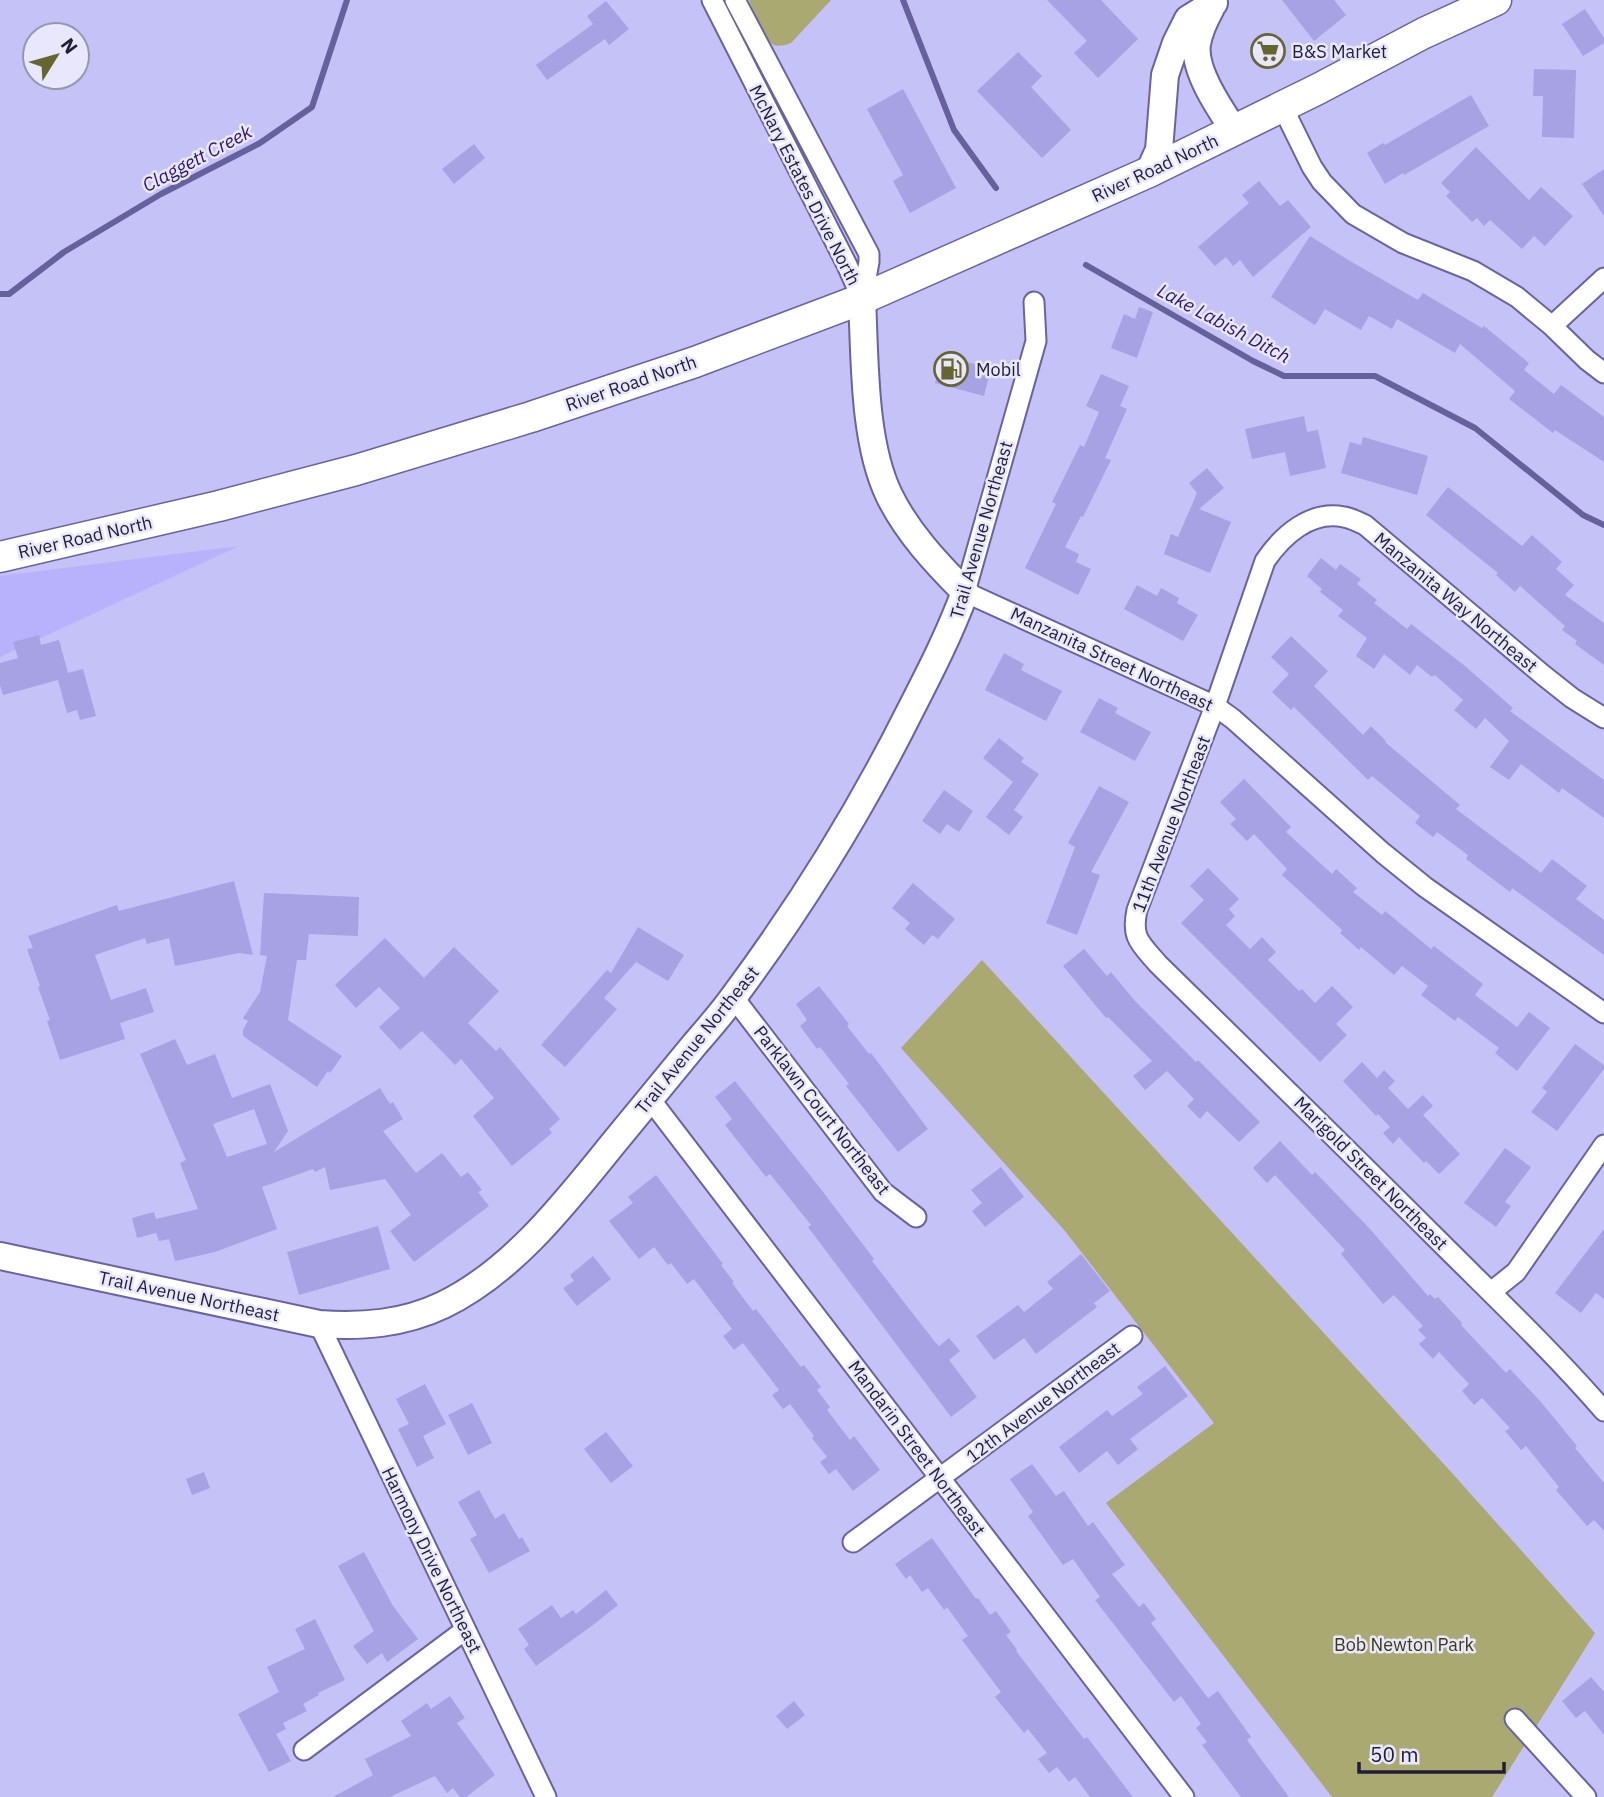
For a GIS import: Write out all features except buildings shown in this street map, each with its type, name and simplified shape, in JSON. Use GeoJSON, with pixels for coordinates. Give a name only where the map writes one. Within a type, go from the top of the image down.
{"type":"FeatureCollection","features":[{"type":"Feature","properties":{"kind":"main road","name":"River Road North"},"geometry":{"type":"LineString","coordinates":[[0,557],[219,506],[368,466],[531,417],[695,362],[862,299],[1149,172],[1424,33],[1496,0]]}},
{"type":"Feature","properties":{"kind":"street","name":"McNary Estates Drive North"},"geometry":{"type":"LineString","coordinates":[[712,0],[862,299]]}},
{"type":"Feature","properties":{"kind":"street","name":"McNary Estates Drive North"},"geometry":{"type":"LineString","coordinates":[[735,0],[869,254],[862,299]]}},
{"type":"Feature","properties":{"kind":"street"},"geometry":{"type":"LineString","coordinates":[[1215,2],[1202,26],[1196,46],[1198,61],[1216,101],[1234,130]]}},
{"type":"Feature","properties":{"kind":"street"},"geometry":{"type":"LineString","coordinates":[[1149,172],[1158,150],[1166,75],[1176,43],[1188,19],[1215,2]]}},
{"type":"Feature","properties":{"kind":"street"},"geometry":{"type":"LineString","coordinates":[[1282,106],[1312,167],[1322,182],[1353,214],[1403,243],[1483,277],[1517,297],[1604,373]]}},
{"type":"Feature","properties":{"kind":"street"},"geometry":{"type":"LineString","coordinates":[[1552,326],[1604,278]]}},
{"type":"Feature","properties":{"kind":"street","name":"Manzanita Street Northeast"},"geometry":{"type":"LineString","coordinates":[[862,299],[869,417],[876,457],[888,494],[907,525],[965,592],[1215,706],[1425,887],[1604,1013]]}},
{"type":"Feature","properties":{"kind":"street","name":"Trail Avenue Northeast"},"geometry":{"type":"LineString","coordinates":[[0,1256],[319,1324],[351,1326],[398,1320],[443,1305],[480,1282],[515,1254],[572,1194],[734,998],[820,873],[885,761],[954,624],[965,592],[1036,341],[1034,302]]}},
{"type":"Feature","properties":{"kind":"street","name":"Manzanita Way Northeast"},"geometry":{"type":"LineString","coordinates":[[1299,525],[1321,517],[1343,516],[1365,525],[1543,675],[1604,718]]}},
{"type":"Feature","properties":{"kind":"street","name":"11th Avenue Northeast"},"geometry":{"type":"LineString","coordinates":[[1136,937],[1134,922],[1137,909],[1215,706],[1265,561],[1277,544],[1299,525]]}},
{"type":"Feature","properties":{"kind":"street","name":"Marigold Street Northeast"},"geometry":{"type":"LineString","coordinates":[[1136,937],[1157,964],[1491,1292],[1575,1377],[1604,1411]]}},
{"type":"Feature","properties":{"kind":"street","name":"Parklawn Court Northeast"},"geometry":{"type":"LineString","coordinates":[[734,998],[883,1192],[916,1217]]}},
{"type":"Feature","properties":{"kind":"street","name":"Mandarin Street Northeast"},"geometry":{"type":"LineString","coordinates":[[650,1099],[1184,1797]]}},
{"type":"Feature","properties":{"kind":"street"},"geometry":{"type":"LineString","coordinates":[[1491,1292],[1516,1272],[1604,1145]]}},
{"type":"Feature","properties":{"kind":"street","name":"Harmony Drive Northeast"},"geometry":{"type":"LineString","coordinates":[[319,1324],[546,1797]]}},
{"type":"Feature","properties":{"kind":"street","name":"12th Avenue Northeast"},"geometry":{"type":"LineString","coordinates":[[853,1542],[1132,1336]]}},
{"type":"Feature","properties":{"kind":"street"},"geometry":{"type":"LineString","coordinates":[[304,1750],[465,1630]]}},
{"type":"Feature","properties":{"kind":"street"},"geometry":{"type":"LineString","coordinates":[[1515,1719],[1587,1797]]}},
{"type":"Feature","properties":{"kind":"shaded area"},"geometry":{"type":"Polygon","coordinates":[[[239,546],[0,657],[0,576],[239,546]]]}},
{"type":"Feature","properties":{"kind":"green space"},"geometry":{"type":"Polygon","coordinates":[[[749,0],[831,0],[791,43],[778,46],[767,38],[749,0]]]}},
{"type":"Feature","properties":{"kind":"green space","name":"Bob Newton Park"},"geometry":{"type":"Polygon","coordinates":[[[982,960],[1595,1633],[1492,1797],[1332,1797],[1106,1503],[1214,1423],[1065,1231],[901,1048],[982,960]]]}},
{"type":"Feature","properties":{"kind":"waterway","name":"Claggett Creek"},"geometry":{"type":"LineString","coordinates":[[0,294],[9,294],[64,252],[161,194],[260,143],[312,107],[347,0]]}},
{"type":"Feature","properties":{"kind":"waterway","name":"Lake Labish Ditch"},"geometry":{"type":"LineString","coordinates":[[903,0],[954,130],[996,188]]}},
{"type":"Feature","properties":{"kind":"waterway","name":"Lake Labish Ditch"},"geometry":{"type":"LineString","coordinates":[[1086,265],[1284,376],[1375,376],[1475,428],[1583,515],[1604,525]]}},
{"type":"Feature","properties":{"kind":"place","name":"B&S Market"},"geometry":{"type":"Point","coordinates":[1268,51]}},
{"type":"Feature","properties":{"kind":"place","name":"Mobil"},"geometry":{"type":"Point","coordinates":[951,369]}}]}
